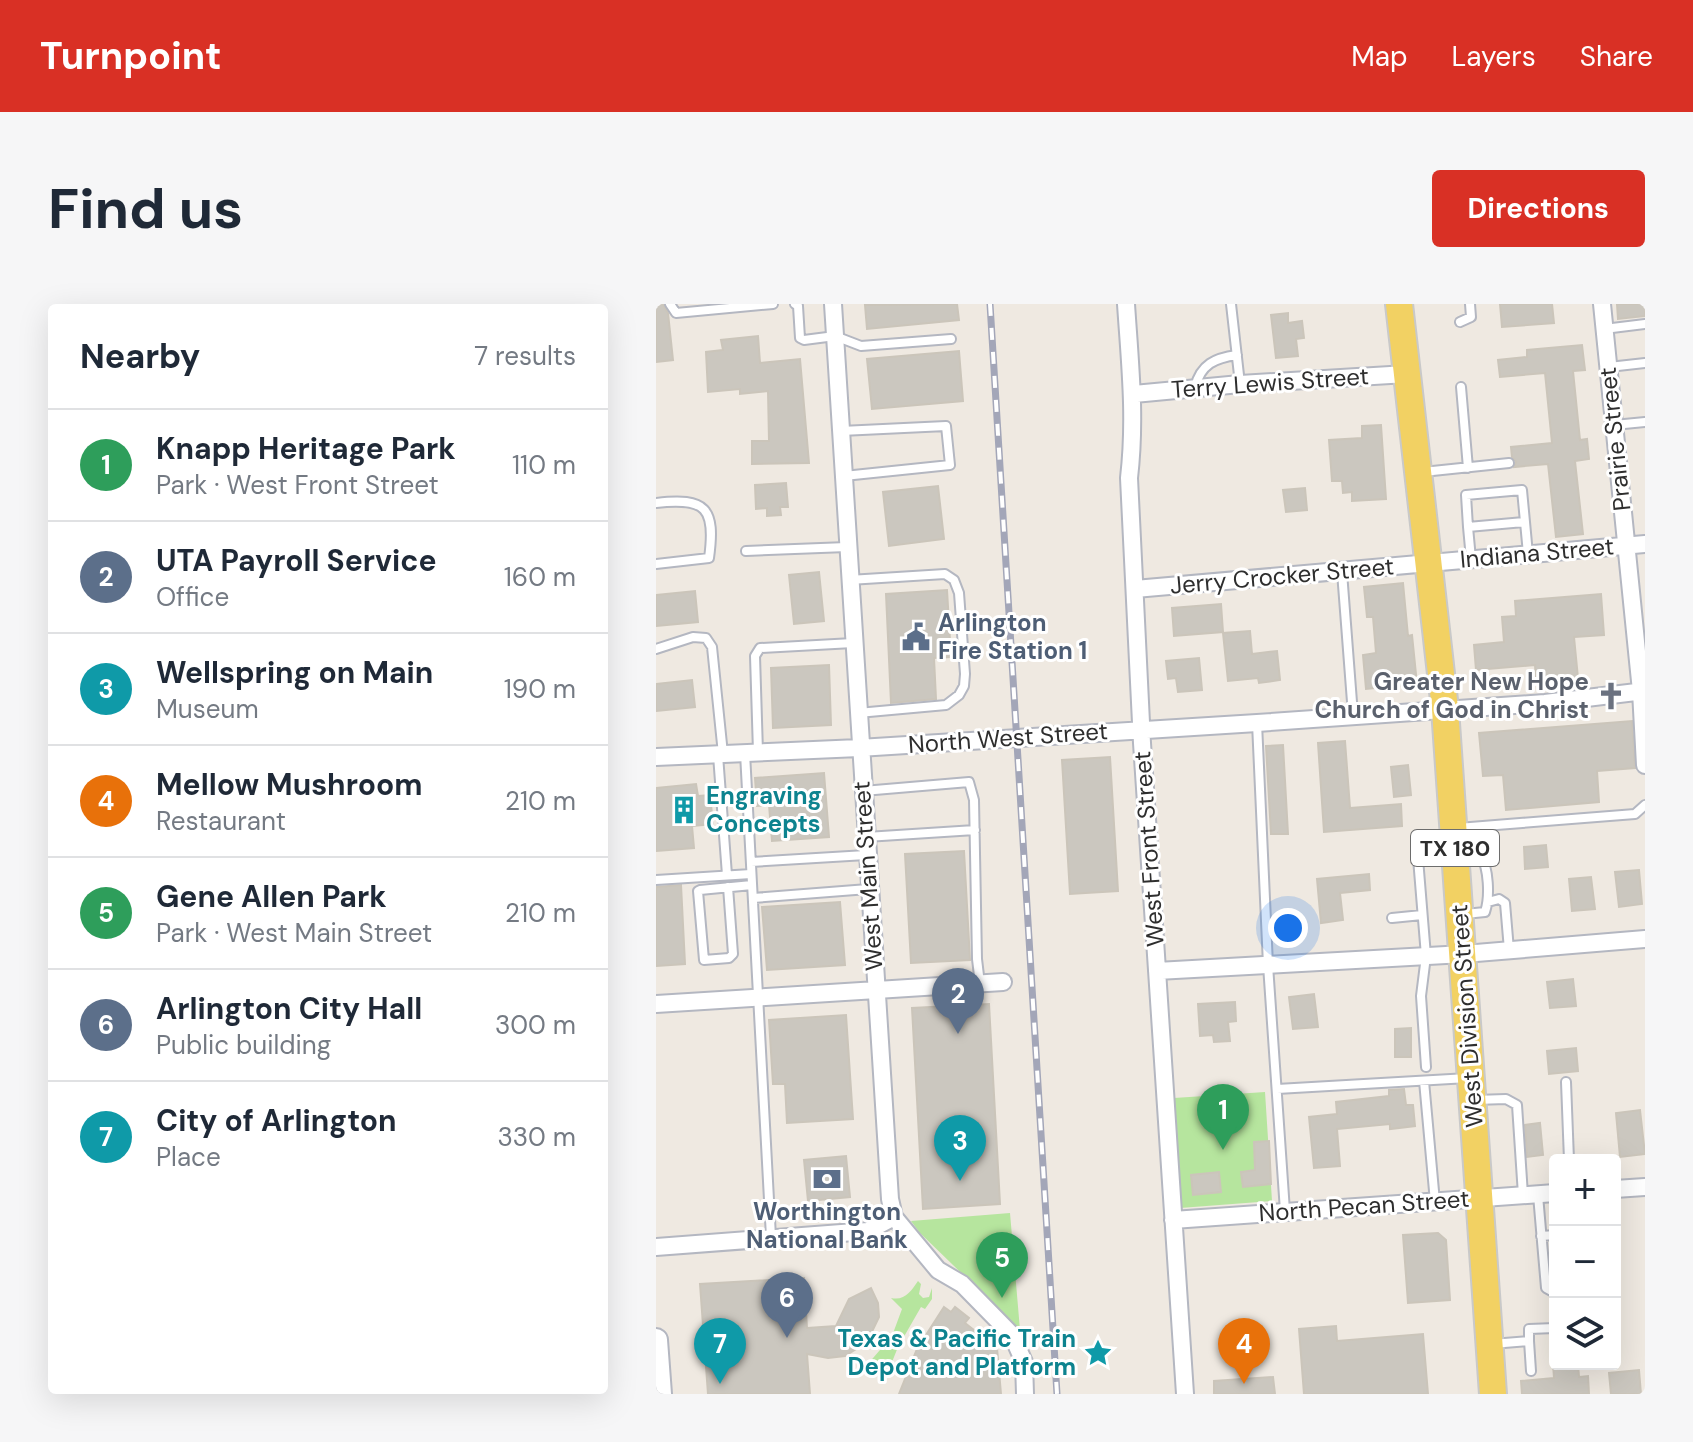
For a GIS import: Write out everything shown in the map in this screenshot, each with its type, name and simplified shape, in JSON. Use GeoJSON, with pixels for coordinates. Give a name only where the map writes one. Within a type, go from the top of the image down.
{"type":"FeatureCollection","features":[{"type":"Feature","properties":{"kind":"main road","name":"West Division Street"},"geometry":{"type":"LineString","coordinates":[[1399,304],[1445,709],[1493,1394]]}},
{"type":"Feature","properties":{"kind":"main road"},"geometry":{"type":"LineString","coordinates":[[656,1340],[660,1394]]}},
{"type":"Feature","properties":{"kind":"street","name":"West Main Street"},"geometry":{"type":"LineString","coordinates":[[833,304],[887,1180],[894,1217],[938,1270],[962,1284],[1012,1335],[1024,1362],[1025,1394]]}},
{"type":"Feature","properties":{"kind":"street","name":"West Front Street"},"geometry":{"type":"LineString","coordinates":[[1126,304],[1134,394],[1134,439],[1129,478],[1141,729],[1185,1394]]}},
{"type":"Feature","properties":{"kind":"street","name":"Prairie Street"},"geometry":{"type":"LineString","coordinates":[[1602,304],[1625,545],[1643,691],[1645,765]]}},
{"type":"Feature","properties":{"kind":"street","name":"Terry Lewis Street"},"geometry":{"type":"LineString","coordinates":[[1134,394],[1195,387],[1407,374]]}},
{"type":"Feature","properties":{"kind":"street","name":"Indiana Street"},"geometry":{"type":"LineString","coordinates":[[1428,563],[1645,544]]}},
{"type":"Feature","properties":{"kind":"street","name":"Jerry Crocker Street"},"geometry":{"type":"LineString","coordinates":[[1135,589],[1428,563]]}},
{"type":"Feature","properties":{"kind":"street","name":"North West Street"},"geometry":{"type":"LineString","coordinates":[[656,757],[859,748],[1257,723],[1545,703],[1643,691]]}},
{"type":"Feature","properties":{"kind":"street"},"geometry":{"type":"LineString","coordinates":[[1157,971],[1464,954],[1645,939]]}},
{"type":"Feature","properties":{"kind":"street"},"geometry":{"type":"LineString","coordinates":[[656,1004],[1003,982]]}},
{"type":"Feature","properties":{"kind":"street"},"geometry":{"type":"LineString","coordinates":[[1621,1189],[1645,1187]]}},
{"type":"Feature","properties":{"kind":"street","name":"North Pecan Street"},"geometry":{"type":"LineString","coordinates":[[1173,1220],[1539,1195]]}},
{"type":"Feature","properties":{"kind":"street"},"geometry":{"type":"LineString","coordinates":[[656,1247],[868,1231],[894,1217]]}},
{"type":"Feature","properties":{"kind":"lane"},"geometry":{"type":"LineString","coordinates":[[670,304],[676,313],[773,304]]}},
{"type":"Feature","properties":{"kind":"lane"},"geometry":{"type":"LineString","coordinates":[[795,304],[798,306],[800,338],[804,340],[835,336],[861,346],[951,339]]}},
{"type":"Feature","properties":{"kind":"lane"},"geometry":{"type":"LineString","coordinates":[[1231,304],[1240,384]]}},
{"type":"Feature","properties":{"kind":"lane"},"geometry":{"type":"LineString","coordinates":[[1460,322],[1471,317],[1470,304]]}},
{"type":"Feature","properties":{"kind":"lane"},"geometry":{"type":"LineString","coordinates":[[1604,329],[1645,324]]}},
{"type":"Feature","properties":{"kind":"lane"},"geometry":{"type":"LineString","coordinates":[[1195,387],[1200,372],[1213,360],[1237,355]]}},
{"type":"Feature","properties":{"kind":"lane"},"geometry":{"type":"LineString","coordinates":[[1608,367],[1645,363]]}},
{"type":"Feature","properties":{"kind":"lane"},"geometry":{"type":"LineString","coordinates":[[1461,387],[1468,468]]}},
{"type":"Feature","properties":{"kind":"lane"},"geometry":{"type":"LineString","coordinates":[[1613,425],[1645,422]]}},
{"type":"Feature","properties":{"kind":"lane"},"geometry":{"type":"LineString","coordinates":[[841,431],[946,426],[950,465],[843,476]]}},
{"type":"Feature","properties":{"kind":"lane"},"geometry":{"type":"LineString","coordinates":[[1418,473],[1509,463]]}},
{"type":"Feature","properties":{"kind":"lane"},"geometry":{"type":"LineString","coordinates":[[1471,559],[1466,495],[1480,493],[1522,490],[1528,554]]}},
{"type":"Feature","properties":{"kind":"lane"},"geometry":{"type":"LineString","coordinates":[[656,503],[691,501],[702,506],[709,518],[712,536],[709,558],[656,564]]}},
{"type":"Feature","properties":{"kind":"lane"},"geometry":{"type":"LineString","coordinates":[[1468,527],[1524,522]]}},
{"type":"Feature","properties":{"kind":"lane"},"geometry":{"type":"LineString","coordinates":[[746,551],[847,547]]}},
{"type":"Feature","properties":{"kind":"lane"},"geometry":{"type":"LineString","coordinates":[[1342,572],[1353,715]]}},
{"type":"Feature","properties":{"kind":"lane"},"geometry":{"type":"LineString","coordinates":[[849,580],[945,574],[954,580],[959,593],[964,661],[964,686],[959,695],[946,705],[857,713]]}},
{"type":"Feature","properties":{"kind":"lane"},"geometry":{"type":"LineString","coordinates":[[656,649],[693,637],[706,638],[712,647],[727,875]]}},
{"type":"Feature","properties":{"kind":"lane"},"geometry":{"type":"LineString","coordinates":[[771,1237],[751,874],[755,656],[760,648],[853,643]]}},
{"type":"Feature","properties":{"kind":"lane"},"geometry":{"type":"LineString","coordinates":[[1257,723],[1268,965],[1285,1211]]}},
{"type":"Feature","properties":{"kind":"lane"},"geometry":{"type":"LineString","coordinates":[[862,791],[969,782],[974,800],[980,984]]}},
{"type":"Feature","properties":{"kind":"lane"},"geometry":{"type":"LineString","coordinates":[[1454,828],[1624,816],[1635,814],[1645,805]]}},
{"type":"Feature","properties":{"kind":"lane"},"geometry":{"type":"LineString","coordinates":[[751,862],[975,830]]}},
{"type":"Feature","properties":{"kind":"lane"},"geometry":{"type":"LineString","coordinates":[[1417,846],[1426,956],[1421,996],[1426,1067]]}},
{"type":"Feature","properties":{"kind":"lane"},"geometry":{"type":"LineString","coordinates":[[1456,856],[1480,854],[1484,861],[1488,902],[1485,912],[1461,915]]}},
{"type":"Feature","properties":{"kind":"lane"},"geometry":{"type":"LineString","coordinates":[[656,880],[751,874]]}},
{"type":"Feature","properties":{"kind":"lane"},"geometry":{"type":"LineString","coordinates":[[728,887],[733,954],[729,958],[704,960],[697,892],[728,887],[752,885]]}},
{"type":"Feature","properties":{"kind":"lane"},"geometry":{"type":"LineString","coordinates":[[753,898],[868,889]]}},
{"type":"Feature","properties":{"kind":"lane"},"geometry":{"type":"LineString","coordinates":[[1488,902],[1499,899],[1505,903],[1509,950]]}},
{"type":"Feature","properties":{"kind":"lane"},"geometry":{"type":"LineString","coordinates":[[1392,918],[1422,915]]}},
{"type":"Feature","properties":{"kind":"lane"},"geometry":{"type":"LineString","coordinates":[[1277,1089],[1424,1081],[1472,1089],[1517,1105],[1539,1195],[1546,1288],[1549,1290]]}},
{"type":"Feature","properties":{"kind":"lane"},"geometry":{"type":"LineString","coordinates":[[1424,1081],[1435,1202]]}},
{"type":"Feature","properties":{"kind":"lane"},"geometry":{"type":"LineString","coordinates":[[1566,1082],[1569,1154]]}},
{"type":"Feature","properties":{"kind":"lane"},"geometry":{"type":"LineString","coordinates":[[1541,1236],[1549,1235]]}},
{"type":"Feature","properties":{"kind":"lane"},"geometry":{"type":"LineString","coordinates":[[1531,1371],[1529,1329],[1549,1328]]}},
{"type":"Feature","properties":{"kind":"lane"},"geometry":{"type":"LineString","coordinates":[[1489,1344],[1529,1341]]}},
{"type":"Feature","properties":{"kind":"green space"},"geometry":{"type":"Polygon","coordinates":[[[1265,1092],[1272,1201],[1180,1208],[1174,1098],[1265,1092]]]}},
{"type":"Feature","properties":{"kind":"green space"},"geometry":{"type":"Polygon","coordinates":[[[1010,1213],[1020,1330],[911,1221],[1010,1213]]]}},
{"type":"Feature","properties":{"kind":"green space"},"geometry":{"type":"Polygon","coordinates":[[[918,1281],[921,1284],[919,1294],[923,1298],[929,1297],[932,1288],[932,1299],[925,1309],[921,1307],[898,1347],[888,1372],[867,1365],[892,1336],[902,1309],[891,1298],[904,1297],[918,1281]]]}},
{"type":"Feature","properties":{"kind":"building"},"geometry":{"type":"Polygon","coordinates":[[[656,304],[663,304],[668,313],[673,360],[656,362],[656,304]]]}},
{"type":"Feature","properties":{"kind":"building"},"geometry":{"type":"Polygon","coordinates":[[[957,304],[959,320],[867,329],[865,305],[957,304]]]}},
{"type":"Feature","properties":{"kind":"building"},"geometry":{"type":"Polygon","coordinates":[[[1500,304],[1552,304],[1554,323],[1502,327],[1500,304]]]}},
{"type":"Feature","properties":{"kind":"building"},"geometry":{"type":"Polygon","coordinates":[[[1617,304],[1645,304],[1645,316],[1618,319],[1617,304]]]}},
{"type":"Feature","properties":{"kind":"building"},"geometry":{"type":"Polygon","coordinates":[[[1288,313],[1288,323],[1302,321],[1304,338],[1296,339],[1298,356],[1276,358],[1271,315],[1288,313]]]}},
{"type":"Feature","properties":{"kind":"building"},"geometry":{"type":"Polygon","coordinates":[[[758,336],[760,363],[800,359],[809,463],[752,464],[752,441],[769,441],[768,391],[740,394],[740,389],[708,392],[706,352],[723,350],[721,340],[758,336]]]}},
{"type":"Feature","properties":{"kind":"building"},"geometry":{"type":"Polygon","coordinates":[[[1582,345],[1585,370],[1573,371],[1580,440],[1587,439],[1589,459],[1575,461],[1583,534],[1556,537],[1548,464],[1514,467],[1516,462],[1511,447],[1552,443],[1545,373],[1500,377],[1498,360],[1527,357],[1527,350],[1582,345]]]}},
{"type":"Feature","properties":{"kind":"building"},"geometry":{"type":"Polygon","coordinates":[[[959,351],[963,401],[872,409],[867,359],[959,351]]]}},
{"type":"Feature","properties":{"kind":"building"},"geometry":{"type":"Polygon","coordinates":[[[1381,425],[1386,499],[1352,501],[1352,492],[1343,493],[1342,481],[1332,481],[1329,440],[1362,438],[1362,426],[1381,425]]]}},
{"type":"Feature","properties":{"kind":"building"},"geometry":{"type":"Polygon","coordinates":[[[786,483],[788,507],[780,507],[781,515],[767,516],[767,508],[756,509],[755,485],[786,483]]]}},
{"type":"Feature","properties":{"kind":"building"},"geometry":{"type":"Polygon","coordinates":[[[938,486],[944,539],[889,546],[883,492],[938,486]]]}},
{"type":"Feature","properties":{"kind":"building"},"geometry":{"type":"Polygon","coordinates":[[[1305,488],[1307,510],[1286,512],[1283,490],[1305,488]]]}},
{"type":"Feature","properties":{"kind":"building"},"geometry":{"type":"Polygon","coordinates":[[[819,572],[824,621],[794,624],[789,575],[819,572]]]}},
{"type":"Feature","properties":{"kind":"building"},"geometry":{"type":"Polygon","coordinates":[[[1403,583],[1417,684],[1366,689],[1363,655],[1376,653],[1373,617],[1367,617],[1364,587],[1403,583]]]}},
{"type":"Feature","properties":{"kind":"building"},"geometry":{"type":"Polygon","coordinates":[[[947,590],[951,657],[934,658],[936,699],[891,703],[886,594],[947,590]]]}},
{"type":"Feature","properties":{"kind":"building"},"geometry":{"type":"Polygon","coordinates":[[[695,591],[698,622],[656,626],[656,595],[695,591]]]}},
{"type":"Feature","properties":{"kind":"building"},"geometry":{"type":"Polygon","coordinates":[[[1601,594],[1604,635],[1574,637],[1578,678],[1536,682],[1535,665],[1476,670],[1474,645],[1504,642],[1502,617],[1516,616],[1515,601],[1601,594]]]}},
{"type":"Feature","properties":{"kind":"building"},"geometry":{"type":"Polygon","coordinates":[[[1221,604],[1223,632],[1174,636],[1172,608],[1221,604]]]}},
{"type":"Feature","properties":{"kind":"building"},"geometry":{"type":"Polygon","coordinates":[[[1250,631],[1252,654],[1277,651],[1280,680],[1259,683],[1258,678],[1228,681],[1223,633],[1250,631]]]}},
{"type":"Feature","properties":{"kind":"building"},"geometry":{"type":"Polygon","coordinates":[[[1199,658],[1202,690],[1178,692],[1176,678],[1168,679],[1166,661],[1199,658]]]}},
{"type":"Feature","properties":{"kind":"building"},"geometry":{"type":"Polygon","coordinates":[[[829,665],[831,725],[773,728],[771,668],[829,665]]]}},
{"type":"Feature","properties":{"kind":"building"},"geometry":{"type":"Polygon","coordinates":[[[692,680],[695,707],[656,711],[656,684],[692,680]]]}},
{"type":"Feature","properties":{"kind":"building"},"geometry":{"type":"Polygon","coordinates":[[[1632,721],[1635,768],[1597,771],[1599,802],[1506,810],[1503,775],[1483,776],[1479,733],[1632,721]]]}},
{"type":"Feature","properties":{"kind":"building"},"geometry":{"type":"Polygon","coordinates":[[[1345,741],[1350,808],[1401,804],[1402,826],[1324,832],[1318,743],[1345,741]]]}},
{"type":"Feature","properties":{"kind":"building"},"geometry":{"type":"Polygon","coordinates":[[[1283,745],[1288,834],[1271,834],[1266,746],[1283,745]]]}},
{"type":"Feature","properties":{"kind":"building"},"geometry":{"type":"Polygon","coordinates":[[[1110,757],[1118,891],[1070,894],[1062,760],[1110,757]]]}},
{"type":"Feature","properties":{"kind":"building"},"geometry":{"type":"Polygon","coordinates":[[[1408,765],[1411,795],[1394,797],[1391,767],[1408,765]]]}},
{"type":"Feature","properties":{"kind":"building"},"geometry":{"type":"Polygon","coordinates":[[[824,773],[829,837],[772,841],[769,805],[757,806],[755,778],[824,773]]]}},
{"type":"Feature","properties":{"kind":"building","name":"Engraving Concepts"},"geometry":{"type":"Polygon","coordinates":[[[696,784],[698,796],[710,795],[713,824],[692,826],[694,848],[656,851],[656,788],[696,784]]]}},
{"type":"Feature","properties":{"kind":"building"},"geometry":{"type":"Polygon","coordinates":[[[1546,845],[1548,867],[1525,869],[1524,847],[1546,845]]]}},
{"type":"Feature","properties":{"kind":"building"},"geometry":{"type":"Polygon","coordinates":[[[964,851],[970,960],[911,963],[905,854],[964,851]]]}},
{"type":"Feature","properties":{"kind":"building"},"geometry":{"type":"Polygon","coordinates":[[[1639,870],[1642,904],[1619,907],[1615,872],[1639,870]]]}},
{"type":"Feature","properties":{"kind":"building"},"geometry":{"type":"Polygon","coordinates":[[[1369,874],[1370,890],[1340,893],[1343,920],[1321,923],[1317,879],[1369,874]]]}},
{"type":"Feature","properties":{"kind":"building"},"geometry":{"type":"Polygon","coordinates":[[[1591,877],[1595,909],[1572,911],[1569,879],[1591,877]]]}},
{"type":"Feature","properties":{"kind":"building"},"geometry":{"type":"Polygon","coordinates":[[[681,885],[685,964],[656,966],[656,887],[681,885]]]}},
{"type":"Feature","properties":{"kind":"building"},"geometry":{"type":"Polygon","coordinates":[[[840,902],[845,965],[767,970],[762,907],[840,902]]]}},
{"type":"Feature","properties":{"kind":"building"},"geometry":{"type":"Polygon","coordinates":[[[1573,979],[1576,1006],[1550,1008],[1547,982],[1573,979]]]}},
{"type":"Feature","properties":{"kind":"building"},"geometry":{"type":"Polygon","coordinates":[[[1314,994],[1318,1027],[1293,1029],[1289,997],[1314,994]]]}},
{"type":"Feature","properties":{"kind":"building"},"geometry":{"type":"Polygon","coordinates":[[[1235,1002],[1236,1021],[1228,1022],[1230,1041],[1214,1042],[1213,1035],[1200,1036],[1198,1004],[1235,1002]]]}},
{"type":"Feature","properties":{"kind":"building"},"geometry":{"type":"Polygon","coordinates":[[[989,1004],[1000,1204],[923,1209],[912,1008],[989,1004]]]}},
{"type":"Feature","properties":{"kind":"building"},"geometry":{"type":"Polygon","coordinates":[[[846,1015],[853,1119],[787,1123],[785,1084],[773,1084],[769,1020],[846,1015]]]}},
{"type":"Feature","properties":{"kind":"building"},"geometry":{"type":"Polygon","coordinates":[[[1411,1028],[1411,1057],[1395,1057],[1395,1029],[1411,1028]]]}},
{"type":"Feature","properties":{"kind":"building"},"geometry":{"type":"Polygon","coordinates":[[[1576,1048],[1578,1071],[1549,1074],[1547,1051],[1576,1048]]]}},
{"type":"Feature","properties":{"kind":"building"},"geometry":{"type":"Polygon","coordinates":[[[1404,1089],[1406,1105],[1413,1105],[1415,1126],[1390,1129],[1390,1124],[1337,1129],[1340,1166],[1314,1168],[1309,1117],[1337,1114],[1336,1102],[1389,1096],[1389,1090],[1404,1089]]]}},
{"type":"Feature","properties":{"kind":"building"},"geometry":{"type":"Polygon","coordinates":[[[1640,1110],[1645,1154],[1621,1157],[1616,1113],[1640,1110]]]}},
{"type":"Feature","properties":{"kind":"building"},"geometry":{"type":"Polygon","coordinates":[[[1540,1123],[1543,1155],[1527,1157],[1525,1125],[1540,1123]]]}},
{"type":"Feature","properties":{"kind":"building"},"geometry":{"type":"Polygon","coordinates":[[[1269,1141],[1271,1184],[1243,1187],[1241,1172],[1255,1170],[1254,1142],[1269,1141]]]}},
{"type":"Feature","properties":{"kind":"building","name":"Worthington National Bank"},"geometry":{"type":"Polygon","coordinates":[[[846,1156],[850,1197],[808,1201],[804,1160],[846,1156]]]}},
{"type":"Feature","properties":{"kind":"building"},"geometry":{"type":"Polygon","coordinates":[[[1219,1172],[1221,1192],[1193,1195],[1191,1175],[1219,1172]]]}},
{"type":"Feature","properties":{"kind":"building"},"geometry":{"type":"Polygon","coordinates":[[[1438,1233],[1446,1240],[1450,1300],[1408,1303],[1403,1235],[1438,1233]]]}},
{"type":"Feature","properties":{"kind":"building"},"geometry":{"type":"Polygon","coordinates":[[[804,1278],[807,1328],[836,1326],[849,1299],[871,1288],[878,1303],[879,1317],[867,1342],[845,1356],[828,1358],[807,1354],[810,1394],[708,1394],[700,1284],[804,1278]]]}},
{"type":"Feature","properties":{"kind":"building"},"geometry":{"type":"Polygon","coordinates":[[[944,1307],[951,1312],[955,1307],[969,1318],[965,1323],[997,1348],[1001,1394],[899,1394],[917,1349],[944,1307]]]}},
{"type":"Feature","properties":{"kind":"building"},"geometry":{"type":"Polygon","coordinates":[[[1336,1326],[1337,1341],[1423,1334],[1428,1394],[1304,1394],[1299,1329],[1336,1326]]]}},
{"type":"Feature","properties":{"kind":"building"},"geometry":{"type":"Polygon","coordinates":[[[1553,1370],[1578,1370],[1579,1377],[1588,1376],[1589,1394],[1522,1394],[1521,1381],[1554,1378],[1553,1370]]]}},
{"type":"Feature","properties":{"kind":"building"},"geometry":{"type":"Polygon","coordinates":[[[1639,1370],[1641,1394],[1611,1394],[1609,1373],[1639,1370]]]}},
{"type":"Feature","properties":{"kind":"building"},"geometry":{"type":"Polygon","coordinates":[[[1273,1377],[1275,1394],[1214,1394],[1214,1381],[1273,1377]]]}},
{"type":"Feature","properties":{"kind":"railway"},"geometry":{"type":"LineString","coordinates":[[990,304],[1057,1394]]}},
{"type":"Feature","properties":{"kind":"place","name":"Arlington Fire Station 1"},"geometry":{"type":"Point","coordinates":[916,637]}},
{"type":"Feature","properties":{"kind":"place","name":"Greater New Hope Church of God in Christ"},"geometry":{"type":"Point","coordinates":[1611,696]}},
{"type":"Feature","properties":{"kind":"place","name":"Engraving Concepts"},"geometry":{"type":"Point","coordinates":[684,810]}},
{"type":"Feature","properties":{"kind":"place","name":"UTA Payroll Service"},"geometry":{"type":"Point","coordinates":[958,1034]}},
{"type":"Feature","properties":{"kind":"place","name":"Knapp Heritage Park"},"geometry":{"type":"Point","coordinates":[1223,1150]}},
{"type":"Feature","properties":{"kind":"place","name":"Worthington National Bank"},"geometry":{"type":"Point","coordinates":[827,1179]}},
{"type":"Feature","properties":{"kind":"place","name":"Wellspring on Main"},"geometry":{"type":"Point","coordinates":[960,1181]}},
{"type":"Feature","properties":{"kind":"place","name":"Gene Allen Park"},"geometry":{"type":"Point","coordinates":[1002,1298]}},
{"type":"Feature","properties":{"kind":"place","name":"Arlington City Hall"},"geometry":{"type":"Point","coordinates":[787,1338]}},
{"type":"Feature","properties":{"kind":"place","name":"Texas & Pacific Train Depot and Platform"},"geometry":{"type":"Point","coordinates":[1098,1353]}},
{"type":"Feature","properties":{"kind":"place","name":"City of Arlington"},"geometry":{"type":"Point","coordinates":[720,1384]}},
{"type":"Feature","properties":{"kind":"place","name":"Mellow Mushroom"},"geometry":{"type":"Point","coordinates":[1244,1384]}}]}
